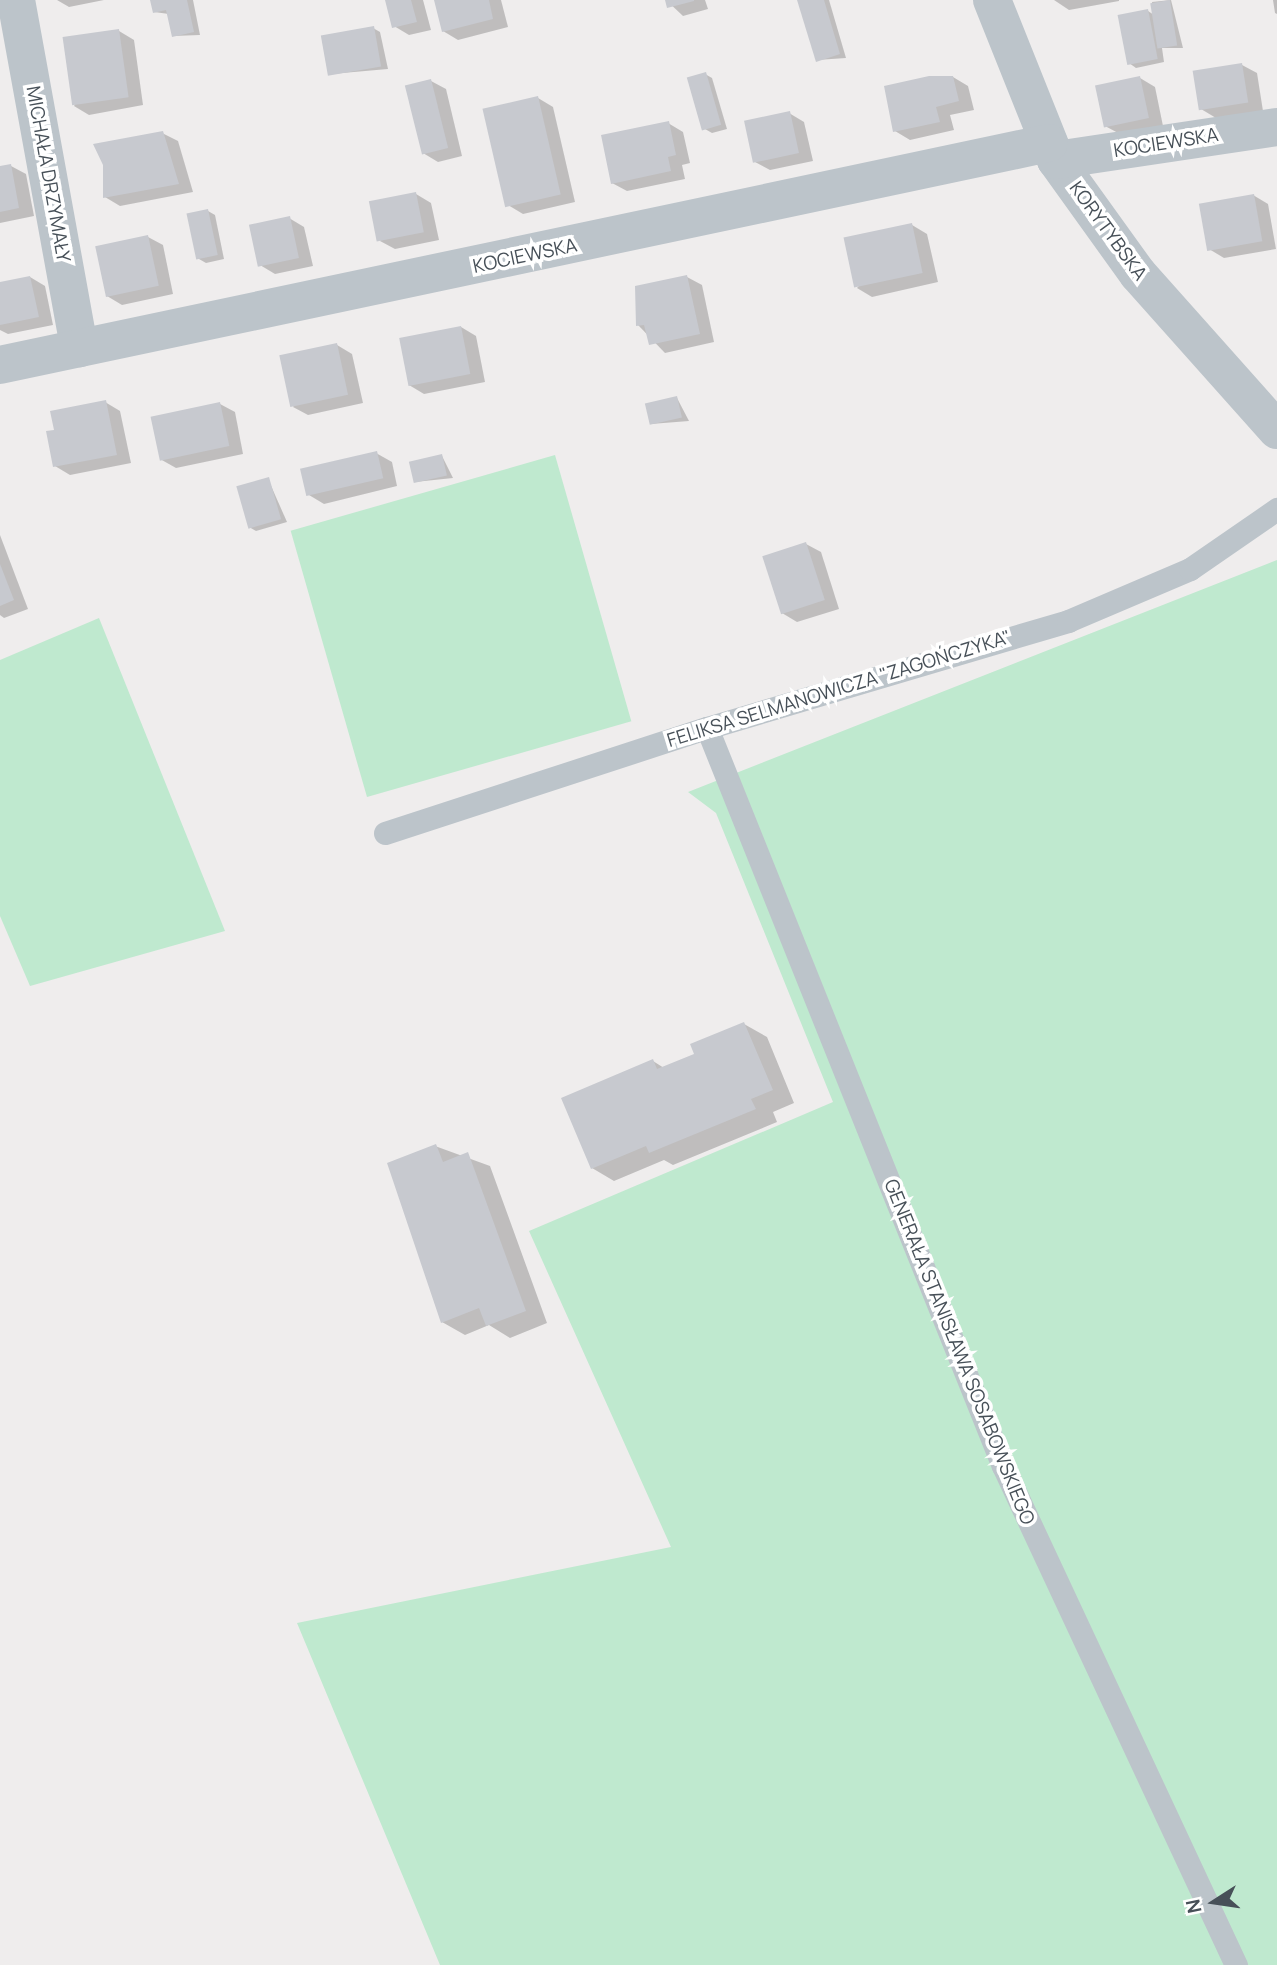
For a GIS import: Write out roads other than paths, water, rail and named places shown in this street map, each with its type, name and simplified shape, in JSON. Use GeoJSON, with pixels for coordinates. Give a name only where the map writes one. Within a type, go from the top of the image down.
{"type":"FeatureCollection","features":[{"type":"Feature","properties":{"kind":"street","name":"MICHAŁA DRZYMAŁY"},"geometry":{"type":"LineString","coordinates":[[16,0],[79,348]]}},
{"type":"Feature","properties":{"kind":"street","name":"KORYTYBSKA"},"geometry":{"type":"LineString","coordinates":[[992,0],[1053,152],[1138,274],[1277,430]]}},
{"type":"Feature","properties":{"kind":"street","name":"KOCIEWSKA"},"geometry":{"type":"LineString","coordinates":[[0,365],[1053,152],[1277,127]]}},
{"type":"Feature","properties":{"kind":"lane","name":"FELIKSA SELMANOWICZA \"ZAGOŃCZYKA\""},"geometry":{"type":"LineString","coordinates":[[385,833],[706,727],[1068,621],[1190,569],[1277,509]]}},
{"type":"Feature","properties":{"kind":"lane","name":"GENERAŁA STANISŁAWA SOSABOWSKIEGO"},"geometry":{"type":"LineString","coordinates":[[706,727],[1003,1466],[1236,1965]]}}]}
